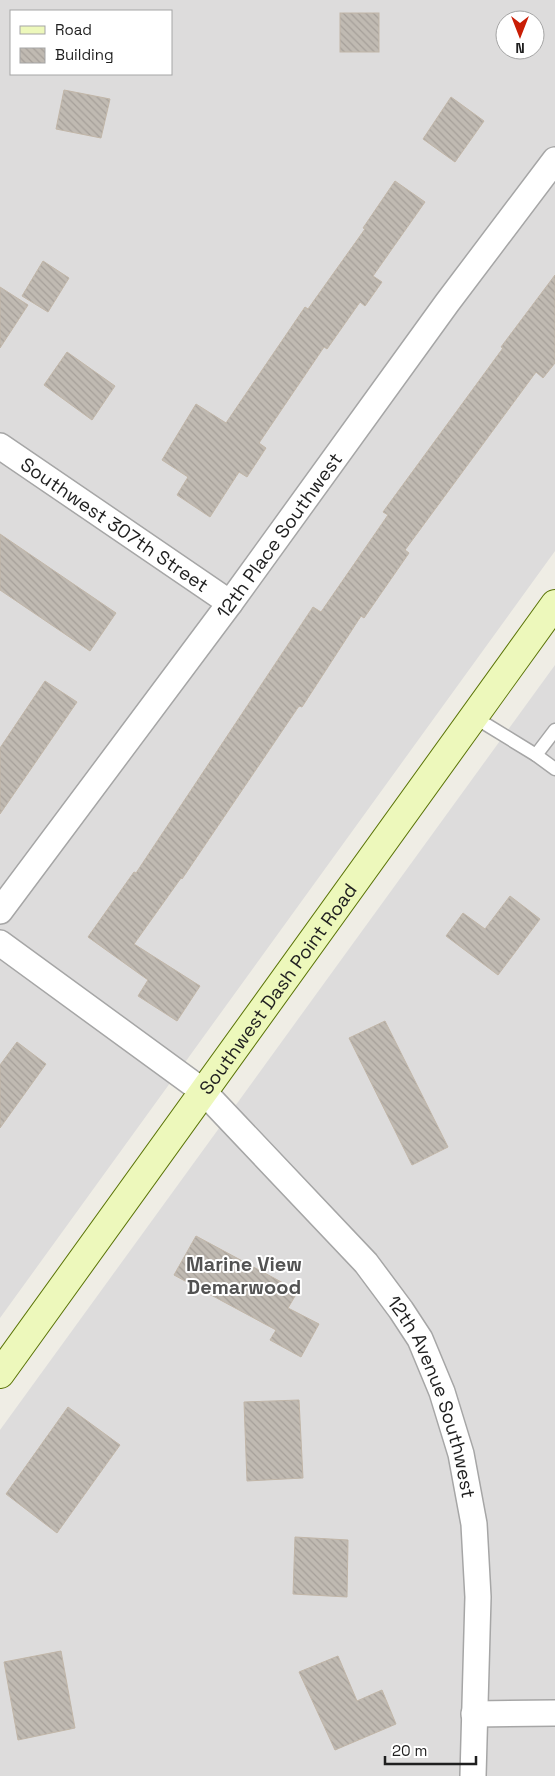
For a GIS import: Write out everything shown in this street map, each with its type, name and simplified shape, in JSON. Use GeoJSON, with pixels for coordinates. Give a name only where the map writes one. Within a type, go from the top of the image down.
{"type":"FeatureCollection","features":[{"type":"Feature","properties":{"kind":"main road","name":"Southwest Dash Point Road"},"geometry":{"type":"LineString","coordinates":[[0,1374],[555,604]]}},
{"type":"Feature","properties":{"kind":"street","name":"12th Place Southwest"},"geometry":{"type":"LineString","coordinates":[[0,911],[230,603],[447,303],[555,160]]}},
{"type":"Feature","properties":{"kind":"street","name":"Southwest 307th Street"},"geometry":{"type":"LineString","coordinates":[[0,446],[230,603]]}},
{"type":"Feature","properties":{"kind":"street","name":"12th Avenue Southwest"},"geometry":{"type":"LineString","coordinates":[[0,942],[204,1092],[366,1263],[420,1339],[442,1392],[461,1454],[474,1524],[478,1597],[473,1776]]}},
{"type":"Feature","properties":{"kind":"street"},"geometry":{"type":"LineString","coordinates":[[474,1714],[555,1714]]}},
{"type":"Feature","properties":{"kind":"lane"},"geometry":{"type":"LineString","coordinates":[[474,717],[555,770]]}},
{"type":"Feature","properties":{"kind":"lane"},"geometry":{"type":"LineString","coordinates":[[536,756],[555,730]]}},
{"type":"Feature","properties":{"kind":"shaded area"},"geometry":{"type":"Polygon","coordinates":[[[0,0],[555,0],[555,551],[0,1318],[0,0]]]}},
{"type":"Feature","properties":{"kind":"shaded area"},"geometry":{"type":"Polygon","coordinates":[[[555,665],[555,1776],[0,1776],[0,1430],[555,665]]]}},
{"type":"Feature","properties":{"kind":"building"},"geometry":{"type":"Polygon","coordinates":[[[340,13],[379,13],[379,52],[340,52],[340,13]]]}},
{"type":"Feature","properties":{"kind":"building"},"geometry":{"type":"Polygon","coordinates":[[[64,90],[110,99],[101,138],[56,129],[64,90]]]}},
{"type":"Feature","properties":{"kind":"building"},"geometry":{"type":"Polygon","coordinates":[[[451,97],[484,121],[455,162],[423,139],[451,97]]]}},
{"type":"Feature","properties":{"kind":"building"},"geometry":{"type":"Polygon","coordinates":[[[395,181],[425,202],[373,276],[382,282],[365,306],[360,302],[327,349],[324,347],[259,443],[266,448],[247,477],[239,472],[210,517],[177,495],[188,477],[162,460],[196,404],[226,423],[305,307],[308,309],[365,229],[363,228],[395,181]]]}},
{"type":"Feature","properties":{"kind":"building"},"geometry":{"type":"Polygon","coordinates":[[[43,261],[69,278],[48,312],[22,296],[43,261]]]}},
{"type":"Feature","properties":{"kind":"building"},"geometry":{"type":"Polygon","coordinates":[[[555,275],[555,363],[543,378],[536,372],[405,550],[409,553],[364,618],[361,616],[302,707],[299,706],[182,879],[134,944],[200,986],[177,1021],[138,996],[148,980],[88,937],[134,872],[136,873],[313,607],[321,612],[388,515],[383,512],[555,275]]]}},
{"type":"Feature","properties":{"kind":"building"},"geometry":{"type":"Polygon","coordinates":[[[0,287],[28,305],[0,348],[0,287]]]}},
{"type":"Feature","properties":{"kind":"building"},"geometry":{"type":"Polygon","coordinates":[[[67,352],[115,386],[92,420],[44,385],[67,352]]]}},
{"type":"Feature","properties":{"kind":"building"},"geometry":{"type":"Polygon","coordinates":[[[0,534],[116,613],[90,651],[0,590],[0,534]]]}},
{"type":"Feature","properties":{"kind":"building"},"geometry":{"type":"Polygon","coordinates":[[[45,681],[77,702],[0,814],[0,748],[45,681]]]}},
{"type":"Feature","properties":{"kind":"building"},"geometry":{"type":"Polygon","coordinates":[[[510,896],[540,919],[498,975],[446,936],[463,913],[485,929],[510,896]]]}},
{"type":"Feature","properties":{"kind":"building"},"geometry":{"type":"Polygon","coordinates":[[[385,1021],[448,1147],[412,1165],[349,1038],[385,1021]]]}},
{"type":"Feature","properties":{"kind":"building"},"geometry":{"type":"Polygon","coordinates":[[[17,1042],[46,1064],[0,1128],[0,1065],[17,1042]]]}},
{"type":"Feature","properties":{"kind":"building"},"geometry":{"type":"Polygon","coordinates":[[[196,1236],[298,1291],[288,1308],[319,1324],[301,1357],[270,1340],[276,1330],[174,1275],[196,1236]]]}},
{"type":"Feature","properties":{"kind":"building"},"geometry":{"type":"Polygon","coordinates":[[[299,1400],[303,1478],[247,1481],[244,1402],[299,1400]]]}},
{"type":"Feature","properties":{"kind":"building"},"geometry":{"type":"Polygon","coordinates":[[[68,1407],[120,1445],[57,1533],[6,1494],[68,1407]]]}},
{"type":"Feature","properties":{"kind":"building"},"geometry":{"type":"Polygon","coordinates":[[[295,1537],[348,1540],[347,1597],[293,1594],[295,1537]]]}},
{"type":"Feature","properties":{"kind":"building"},"geometry":{"type":"Polygon","coordinates":[[[61,1651],[75,1728],[18,1740],[4,1662],[61,1651]]]}},
{"type":"Feature","properties":{"kind":"building"},"geometry":{"type":"Polygon","coordinates":[[[338,1656],[357,1701],[382,1690],[396,1724],[335,1750],[299,1672],[338,1656]]]}},
{"type":"Feature","properties":{"kind":"district","name":"Marine View Demarwood"},"geometry":{"type":"Point","coordinates":[244,1276]}}]}
